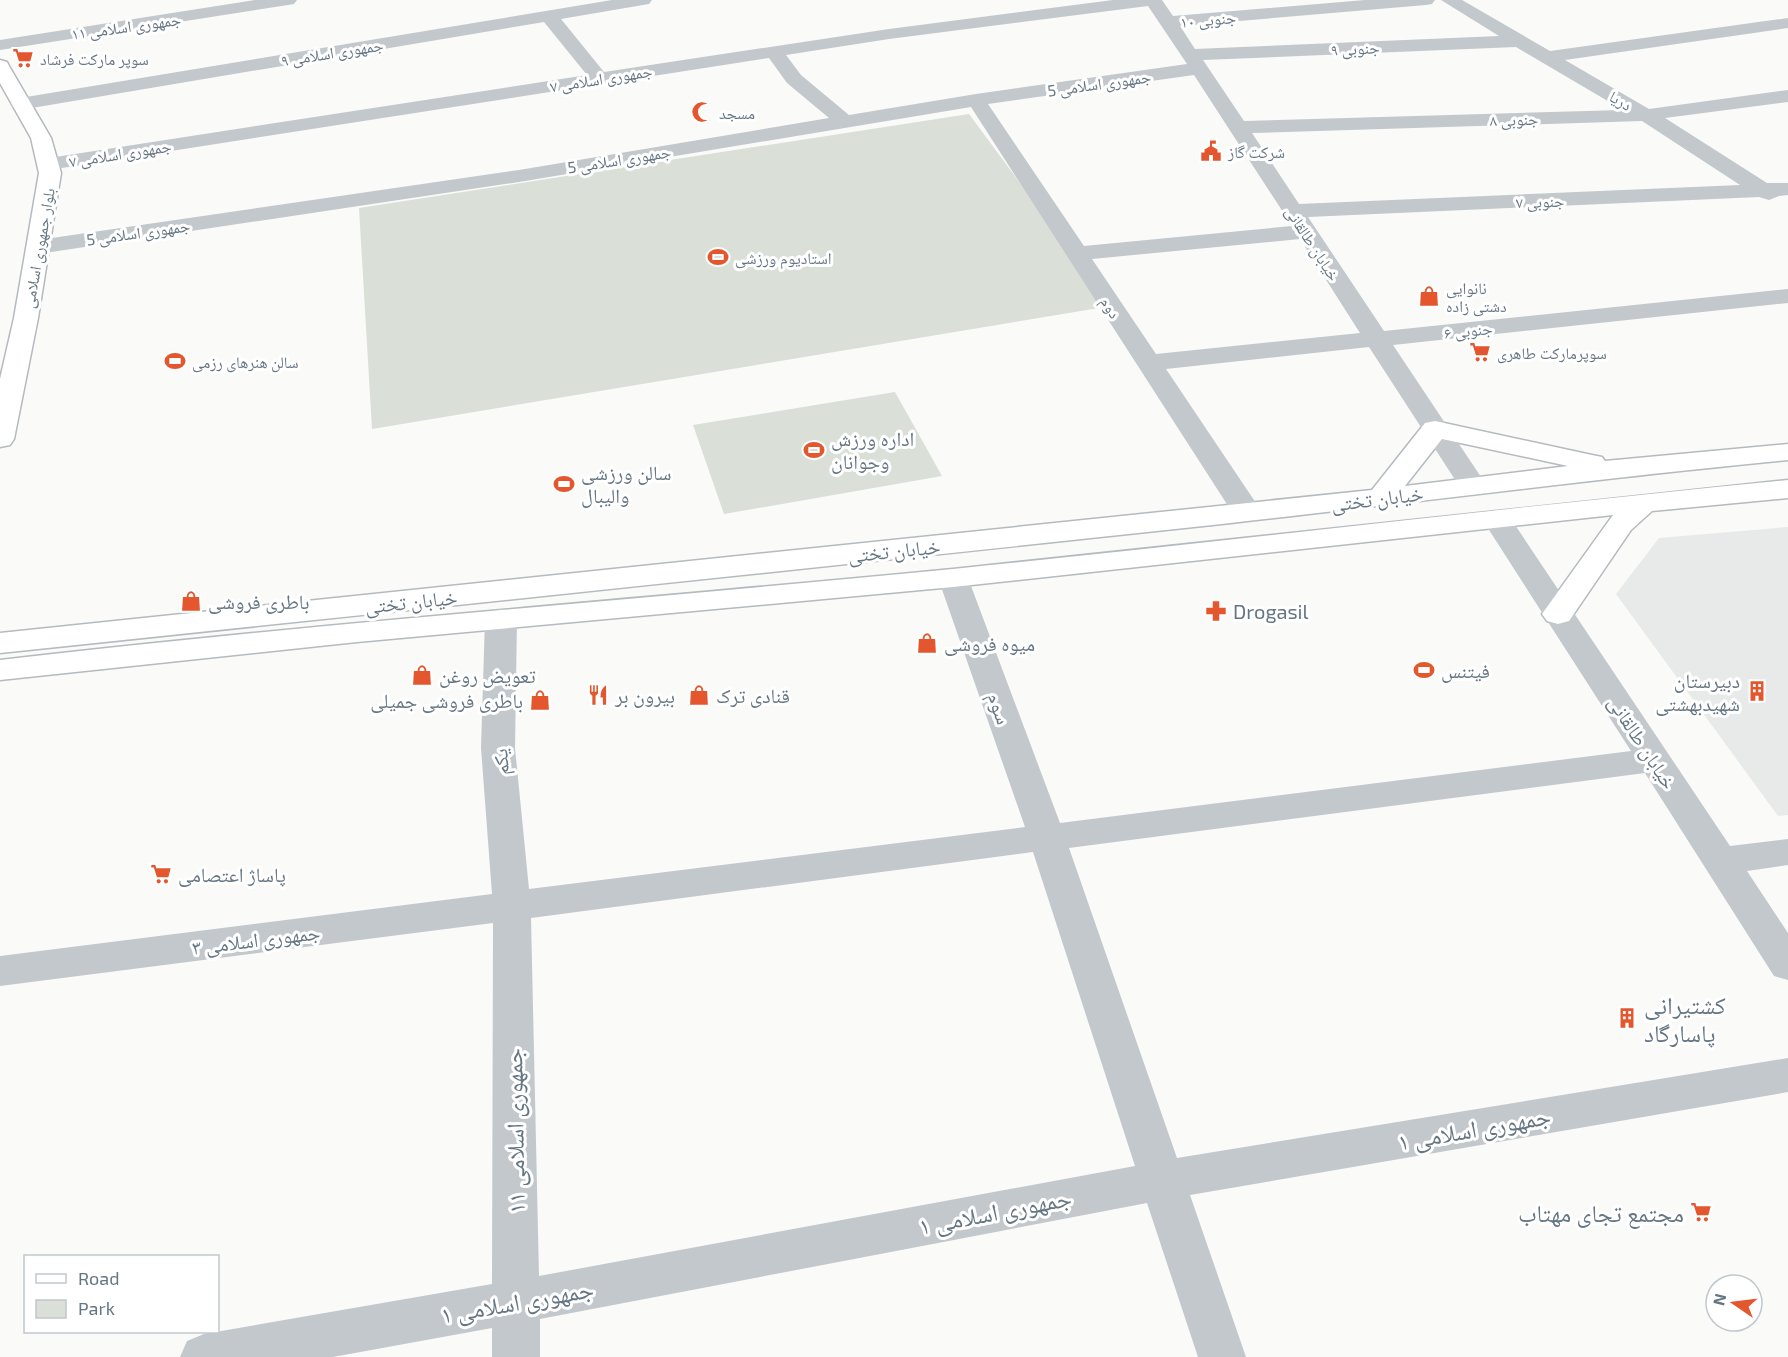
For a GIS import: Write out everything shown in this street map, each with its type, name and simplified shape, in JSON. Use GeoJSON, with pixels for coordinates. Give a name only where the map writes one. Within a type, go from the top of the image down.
{"type":"FeatureCollection","features":[{"type":"Feature","properties":{"kind":"main road","name":"بلوار جمهوری اسلامی"},"geometry":{"type":"LineString","coordinates":[[0,66],[41,138],[50,173],[38,247],[0,439]]}},
{"type":"Feature","properties":{"kind":"main road"},"geometry":{"type":"LineString","coordinates":[[1381,498],[1435,429],[1620,468]]}},
{"type":"Feature","properties":{"kind":"main road","name":"خیابان تختی"},"geometry":{"type":"LineString","coordinates":[[0,670],[58,651],[1381,498],[1620,468],[1788,453]]}},
{"type":"Feature","properties":{"kind":"main road"},"geometry":{"type":"LineString","coordinates":[[1473,486],[1497,519]]}},
{"type":"Feature","properties":{"kind":"main road","name":"خیابان تختی"},"geometry":{"type":"LineString","coordinates":[[0,643],[58,651],[501,619],[953,578],[1645,502],[1788,489]]}},
{"type":"Feature","properties":{"kind":"main road"},"geometry":{"type":"LineString","coordinates":[[1558,614],[1620,524],[1645,502]]}},
{"type":"Feature","properties":{"kind":"main road"},"geometry":{"type":"LineString","coordinates":[[0,623],[58,651]]}},
{"type":"Feature","properties":{"kind":"main road"},"geometry":{"type":"LineString","coordinates":[[0,686],[58,651]]}},
{"type":"Feature","properties":{"kind":"street","name":"جمهوری اسلامی ۱۱"},"geometry":{"type":"LineString","coordinates":[[0,45],[288,0]]}},
{"type":"Feature","properties":{"kind":"street","name":"جمهوری اسلامی ۹"},"geometry":{"type":"LineString","coordinates":[[20,104],[534,14],[644,0]]}},
{"type":"Feature","properties":{"kind":"street","name":"خیابان طالقانی"},"geometry":{"type":"LineString","coordinates":[[1153,0],[1239,127],[1305,232],[1473,486]]}},
{"type":"Feature","properties":{"kind":"street","name":"جمهوری اسلامی ۷"},"geometry":{"type":"LineString","coordinates":[[49,164],[889,33],[1153,0]]}},
{"type":"Feature","properties":{"kind":"street","name":"۱۰ جنوبی"},"geometry":{"type":"LineString","coordinates":[[1168,22],[1426,0]]}},
{"type":"Feature","properties":{"kind":"street","name":"دریا"},"geometry":{"type":"LineString","coordinates":[[1450,0],[1646,115],[1788,207]]}},
{"type":"Feature","properties":{"kind":"street"},"geometry":{"type":"LineString","coordinates":[[534,14],[599,78]]}},
{"type":"Feature","properties":{"kind":"street"},"geometry":{"type":"LineString","coordinates":[[1548,57],[1788,23]]}},
{"type":"Feature","properties":{"kind":"street","name":"۹ جنوبی"},"geometry":{"type":"LineString","coordinates":[[1195,62],[1519,41]]}},
{"type":"Feature","properties":{"kind":"street"},"geometry":{"type":"LineString","coordinates":[[773,51],[794,79],[845,122]]}},
{"type":"Feature","properties":{"kind":"street","name":"جمهوری اسلامی 5"},"geometry":{"type":"LineString","coordinates":[[38,247],[531,174],[1195,62]]}},
{"type":"Feature","properties":{"kind":"street","name":"۸ جنوبی"},"geometry":{"type":"LineString","coordinates":[[1239,127],[1646,115],[1788,96]]}},
{"type":"Feature","properties":{"kind":"street","name":"دوم"},"geometry":{"type":"LineString","coordinates":[[976,100],[1248,512]]}},
{"type":"Feature","properties":{"kind":"street","name":"۷ جنوبی"},"geometry":{"type":"LineString","coordinates":[[1292,212],[1788,189]]}},
{"type":"Feature","properties":{"kind":"street"},"geometry":{"type":"LineString","coordinates":[[1076,254],[1305,232]]}},
{"type":"Feature","properties":{"kind":"street","name":"۶ جنوبی"},"geometry":{"type":"LineString","coordinates":[[1148,363],[1787,297]]}},
{"type":"Feature","properties":{"kind":"street","name":"خیابان طالقانی"},"geometry":{"type":"LineString","coordinates":[[1497,519],[1788,965]]}},
{"type":"Feature","properties":{"kind":"street","name":"سوم"},"geometry":{"type":"LineString","coordinates":[[953,578],[1047,838],[1222,1357]]}},
{"type":"Feature","properties":{"kind":"street","name":"یکم"},"geometry":{"type":"LineString","coordinates":[[501,619],[498,748],[512,906]]}},
{"type":"Feature","properties":{"kind":"street"},"geometry":{"type":"LineString","coordinates":[[512,906],[1655,760]]}},
{"type":"Feature","properties":{"kind":"street"},"geometry":{"type":"LineString","coordinates":[[1722,861],[1788,852]]}},
{"type":"Feature","properties":{"kind":"street","name":"جمهوری اسلامی ۱۱"},"geometry":{"type":"LineString","coordinates":[[512,906],[516,1357]]}},
{"type":"Feature","properties":{"kind":"street","name":"جمهوری اسلامی ۳"},"geometry":{"type":"LineString","coordinates":[[0,971],[512,906]]}},
{"type":"Feature","properties":{"kind":"street","name":"جمهوری اسلامی ۱"},"geometry":{"type":"LineString","coordinates":[[204,1357],[515,1302],[1163,1180],[1788,1075]]}},
{"type":"Feature","properties":{"kind":"shaded area"},"geometry":{"type":"Polygon","coordinates":[[[1788,527],[1788,815],[1778,816],[1616,594],[1659,538],[1788,527]]]}},
{"type":"Feature","properties":{"kind":"green space","name":"استادیوم ورزشی"},"geometry":{"type":"Polygon","coordinates":[[[969,114],[1111,306],[372,429],[359,208],[969,114]]]}},
{"type":"Feature","properties":{"kind":"green space","name":"اداره ورزش وجوانان"},"geometry":{"type":"Polygon","coordinates":[[[895,392],[942,476],[724,514],[693,425],[895,392]]]}},
{"type":"Feature","properties":{"kind":"place","name":"سوپر مارکت فرشاد"},"geometry":{"type":"Point","coordinates":[23,58]}},
{"type":"Feature","properties":{"kind":"place","name":"مسجد"},"geometry":{"type":"Point","coordinates":[702,112]}},
{"type":"Feature","properties":{"kind":"place","name":"شرکت گاز"},"geometry":{"type":"Point","coordinates":[1211,151]}},
{"type":"Feature","properties":{"kind":"place","name":"استادیوم ورزشی"},"geometry":{"type":"Point","coordinates":[718,257]}},
{"type":"Feature","properties":{"kind":"place","name":"نانوایی دشتی زاده"},"geometry":{"type":"Point","coordinates":[1429,296]}},
{"type":"Feature","properties":{"kind":"place","name":"سوپرمارکت طاهری"},"geometry":{"type":"Point","coordinates":[1480,352]}},
{"type":"Feature","properties":{"kind":"place","name":"سالن هنرهای رزمی"},"geometry":{"type":"Point","coordinates":[175,361]}},
{"type":"Feature","properties":{"kind":"place","name":"اداره ورزش وجوانان"},"geometry":{"type":"Point","coordinates":[814,450]}},
{"type":"Feature","properties":{"kind":"place","name":"سالن ورزشی والیبال"},"geometry":{"type":"Point","coordinates":[564,484]}},
{"type":"Feature","properties":{"kind":"place","name":"باطری فروشی"},"geometry":{"type":"Point","coordinates":[191,601]}},
{"type":"Feature","properties":{"kind":"place","name":"Drogasil"},"geometry":{"type":"Point","coordinates":[1216,611]}},
{"type":"Feature","properties":{"kind":"place","name":"میوه فروشی"},"geometry":{"type":"Point","coordinates":[927,643]}},
{"type":"Feature","properties":{"kind":"place","name":"فیتنس"},"geometry":{"type":"Point","coordinates":[1424,670]}},
{"type":"Feature","properties":{"kind":"place","name":"تعویض روغن"},"geometry":{"type":"Point","coordinates":[422,675]}},
{"type":"Feature","properties":{"kind":"place","name":"دبیرستان شهیدبهشتی"},"geometry":{"type":"Point","coordinates":[1757,691]}},
{"type":"Feature","properties":{"kind":"place","name":"بیرون بر"},"geometry":{"type":"Point","coordinates":[598,695]}},
{"type":"Feature","properties":{"kind":"place","name":"قنادی ترک"},"geometry":{"type":"Point","coordinates":[699,695]}},
{"type":"Feature","properties":{"kind":"place","name":"باطری فروشی جمیلی"},"geometry":{"type":"Point","coordinates":[540,700]}},
{"type":"Feature","properties":{"kind":"place","name":"پاساژ اعتصامی"},"geometry":{"type":"Point","coordinates":[161,874]}},
{"type":"Feature","properties":{"kind":"place","name":"کشتیرانی پاسارگاد"},"geometry":{"type":"Point","coordinates":[1627,1018]}},
{"type":"Feature","properties":{"kind":"place","name":"مجتمع تجای مهتاب"},"geometry":{"type":"Point","coordinates":[1701,1212]}}]}
